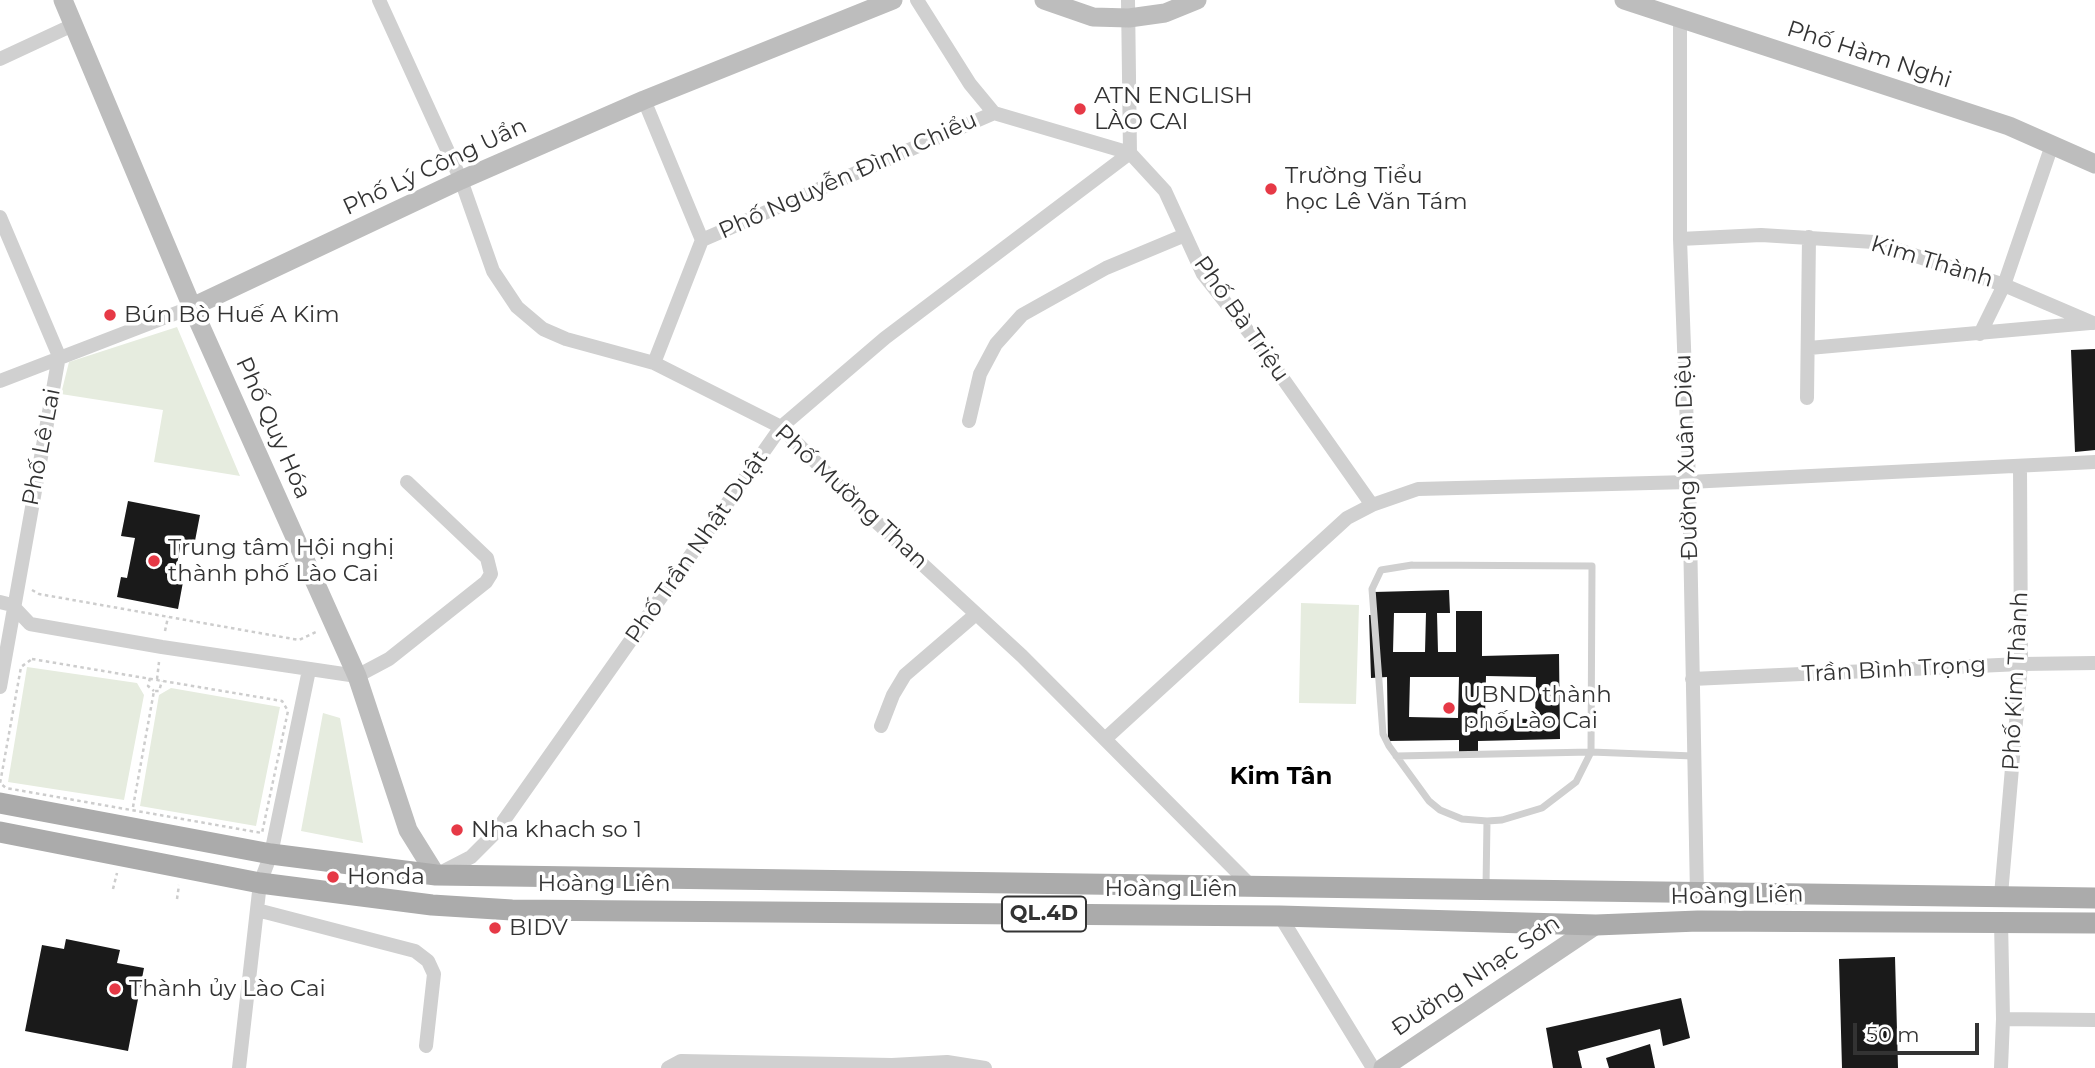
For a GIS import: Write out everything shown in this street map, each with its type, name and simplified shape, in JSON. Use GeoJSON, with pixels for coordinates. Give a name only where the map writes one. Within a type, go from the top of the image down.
{"type":"FeatureCollection","features":[{"type":"Feature","properties":{"kind":"main road","name":"Phố Quy Hóa"},"geometry":{"type":"LineString","coordinates":[[63,0],[192,307],[357,676],[400,809],[418,849],[436,875]]}},
{"type":"Feature","properties":{"kind":"main road","name":"Phố Lý Công Uẩn"},"geometry":{"type":"LineString","coordinates":[[192,307],[461,180],[644,100],[893,0]]}},
{"type":"Feature","properties":{"kind":"main road"},"geometry":{"type":"LineString","coordinates":[[1044,0],[1093,17],[1128,9],[1165,13],[1198,0]]}},
{"type":"Feature","properties":{"kind":"main road","name":"Phố Hàm Nghi"},"geometry":{"type":"LineString","coordinates":[[1624,0],[2009,126],[2052,145],[2093,158]]}},
{"type":"Feature","properties":{"kind":"main road","name":"Hoàng Liên"},"geometry":{"type":"LineString","coordinates":[[0,803],[131,819],[271,854],[436,875],[1253,889],[2095,898]]}},
{"type":"Feature","properties":{"kind":"main road","name":"Hoàng Liên"},"geometry":{"type":"LineString","coordinates":[[0,832],[260,883],[432,905],[512,910],[1280,916],[1596,925],[1698,921],[2095,923]]}},
{"type":"Feature","properties":{"kind":"main road"},"geometry":{"type":"LineString","coordinates":[[432,905],[436,875]]}},
{"type":"Feature","properties":{"kind":"main road"},"geometry":{"type":"LineString","coordinates":[[1253,889],[1280,916]]}},
{"type":"Feature","properties":{"kind":"main road"},"geometry":{"type":"LineString","coordinates":[[1486,891],[1487,921]]}},
{"type":"Feature","properties":{"kind":"main road"},"geometry":{"type":"LineString","coordinates":[[1596,925],[1604,892]]}},
{"type":"Feature","properties":{"kind":"main road"},"geometry":{"type":"LineString","coordinates":[[1697,894],[1698,921]]}},
{"type":"Feature","properties":{"kind":"main road"},"geometry":{"type":"LineString","coordinates":[[2001,895],[2001,921]]}},
{"type":"Feature","properties":{"kind":"main road","name":"Đường Nhạc Sơn"},"geometry":{"type":"LineString","coordinates":[[1383,1067],[1596,925]]}},
{"type":"Feature","properties":{"kind":"street","name":"Phố Mường Than"},"geometry":{"type":"LineString","coordinates":[[379,0],[461,180],[493,271],[517,307],[544,329],[566,338],[654,363],[781,428],[858,505],[1105,739],[1253,889]]}},
{"type":"Feature","properties":{"kind":"street"},"geometry":{"type":"LineString","coordinates":[[917,0],[970,84],[993,113],[1130,153],[1128,9]]}},
{"type":"Feature","properties":{"kind":"street","name":"Đường Xuân Diệu"},"geometry":{"type":"LineString","coordinates":[[1680,20],[1680,239],[1689,482],[1697,894]]}},
{"type":"Feature","properties":{"kind":"street"},"geometry":{"type":"LineString","coordinates":[[0,59],[73,25]]}},
{"type":"Feature","properties":{"kind":"street","name":"Phố Nguyễn Đình Chiểu"},"geometry":{"type":"LineString","coordinates":[[644,100],[702,240],[654,363]]}},
{"type":"Feature","properties":{"kind":"street","name":"Phố Nguyễn Đình Chiểu"},"geometry":{"type":"LineString","coordinates":[[702,240],[993,113]]}},
{"type":"Feature","properties":{"kind":"street"},"geometry":{"type":"LineString","coordinates":[[1809,348],[1980,334],[2004,285],[2052,145]]}},
{"type":"Feature","properties":{"kind":"street","name":"Phố Bà Triệu"},"geometry":{"type":"LineString","coordinates":[[1130,153],[1165,191],[1203,274],[1262,349],[1372,505]]}},
{"type":"Feature","properties":{"kind":"street","name":"Phố Trần Nhật Duật"},"geometry":{"type":"LineString","coordinates":[[436,875],[471,857],[495,833],[781,428],[885,338],[1130,153]]}},
{"type":"Feature","properties":{"kind":"street","name":"Phố Lê Lai"},"geometry":{"type":"LineString","coordinates":[[0,216],[60,356],[17,582],[6,604],[0,687]]}},
{"type":"Feature","properties":{"kind":"street"},"geometry":{"type":"LineString","coordinates":[[969,421],[981,374],[996,344],[1023,314],[1106,268],[1185,235]]}},
{"type":"Feature","properties":{"kind":"street","name":"Kim Thành"},"geometry":{"type":"LineString","coordinates":[[1680,239],[1761,235],[1874,242],[2004,285],[2093,323],[1980,334]]}},
{"type":"Feature","properties":{"kind":"street"},"geometry":{"type":"LineString","coordinates":[[1807,398],[1809,237]]}},
{"type":"Feature","properties":{"kind":"street","name":"Phố Lý Công Uẩn"},"geometry":{"type":"LineString","coordinates":[[0,381],[192,307]]}},
{"type":"Feature","properties":{"kind":"street"},"geometry":{"type":"LineString","coordinates":[[1105,739],[1347,518],[1372,505],[1418,489],[1689,482],[2095,462]]}},
{"type":"Feature","properties":{"kind":"street","name":"Phố Kim Thành"},"geometry":{"type":"LineString","coordinates":[[2001,895],[2021,664],[2020,466]]}},
{"type":"Feature","properties":{"kind":"street"},"geometry":{"type":"LineString","coordinates":[[6,604],[30,624],[357,676],[389,659],[486,582],[491,574],[487,558],[407,482]]}},
{"type":"Feature","properties":{"kind":"street"},"geometry":{"type":"LineString","coordinates":[[881,726],[893,695],[905,675],[976,614]]}},
{"type":"Feature","properties":{"kind":"street","name":"Trần Bình Trọng"},"geometry":{"type":"LineString","coordinates":[[1692,679],[2095,663]]}},
{"type":"Feature","properties":{"kind":"street"},"geometry":{"type":"LineString","coordinates":[[239,1068],[260,883],[271,854],[309,670]]}},
{"type":"Feature","properties":{"kind":"street"},"geometry":{"type":"LineString","coordinates":[[257,910],[415,951],[428,961],[434,974],[426,1046]]}},
{"type":"Feature","properties":{"kind":"street"},"geometry":{"type":"LineString","coordinates":[[1280,916],[1383,1067]]}},
{"type":"Feature","properties":{"kind":"street"},"geometry":{"type":"LineString","coordinates":[[2001,921],[2001,1068]]}},
{"type":"Feature","properties":{"kind":"street"},"geometry":{"type":"LineString","coordinates":[[2003,1019],[2095,1020]]}},
{"type":"Feature","properties":{"kind":"street"},"geometry":{"type":"LineString","coordinates":[[668,1068],[681,1061],[891,1066],[947,1062],[985,1068]]}},
{"type":"Feature","properties":{"kind":"lane"},"geometry":{"type":"LineString","coordinates":[[1412,565],[1592,566],[1591,752],[1576,782],[1542,808],[1502,820],[1487,821],[1462,819],[1440,810],[1396,756],[1383,734],[1373,589],[1381,570],[1412,565]]}},
{"type":"Feature","properties":{"kind":"lane"},"geometry":{"type":"LineString","coordinates":[[1396,756],[1591,752],[1693,756]]}},
{"type":"Feature","properties":{"kind":"lane"},"geometry":{"type":"LineString","coordinates":[[1486,891],[1487,821]]}},
{"type":"Feature","properties":{"kind":"path"},"geometry":{"type":"LineString","coordinates":[[17,582],[39,594],[299,640],[334,624]]}},
{"type":"Feature","properties":{"kind":"path"},"geometry":{"type":"LineString","coordinates":[[32,659],[162,680],[282,701],[287,705],[262,833],[131,819],[6,788],[0,783],[21,667],[25,662],[32,659]]}},
{"type":"Feature","properties":{"kind":"path"},"geometry":{"type":"LineString","coordinates":[[150,678],[148,686],[154,691]]}},
{"type":"Feature","properties":{"kind":"path"},"geometry":{"type":"LineString","coordinates":[[154,691],[159,691],[162,680]]}},
{"type":"Feature","properties":{"kind":"path"},"geometry":{"type":"LineString","coordinates":[[131,819],[154,691]]}},
{"type":"Feature","properties":{"kind":"shaded area"},"geometry":{"type":"Polygon","coordinates":[[[177,327],[240,476],[154,462],[163,410],[61,394],[69,362],[177,327]]]}},
{"type":"Feature","properties":{"kind":"shaded area"},"geometry":{"type":"Polygon","coordinates":[[[1301,603],[1359,605],[1356,704],[1299,703],[1301,603]]]}},
{"type":"Feature","properties":{"kind":"shaded area"},"geometry":{"type":"Polygon","coordinates":[[[27,667],[137,683],[144,695],[124,800],[8,782],[27,667]]]}},
{"type":"Feature","properties":{"kind":"shaded area"},"geometry":{"type":"Polygon","coordinates":[[[171,688],[280,707],[256,826],[140,806],[159,695],[171,688]]]}},
{"type":"Feature","properties":{"kind":"shaded area"},"geometry":{"type":"Polygon","coordinates":[[[323,713],[340,718],[363,843],[301,831],[323,713]]]}},
{"type":"Feature","properties":{"kind":"building"},"geometry":{"type":"Polygon","coordinates":[[[2095,349],[2095,450],[2075,452],[2071,350],[2095,349]]]}},
{"type":"Feature","properties":{"kind":"building","name":"Trung tâm Hội nghị thành phố Lào Cai"},"geometry":{"type":"Polygon","coordinates":[[[128,501],[200,515],[194,546],[181,543],[174,580],[183,582],[178,609],[117,597],[121,577],[127,578],[135,538],[121,536],[128,501]]]}},
{"type":"Feature","properties":{"kind":"building"},"geometry":{"type":"Polygon","coordinates":[[[1449,590],[1450,613],[1437,613],[1438,652],[1456,652],[1456,611],[1482,611],[1482,656],[1559,654],[1560,739],[1478,741],[1478,753],[1459,754],[1459,740],[1388,741],[1387,677],[1371,678],[1369,615],[1374,615],[1374,592],[1449,590]],[[1394,613],[1393,652],[1425,652],[1426,613],[1394,613]],[[1486,676],[1485,718],[1535,719],[1536,677],[1486,676]],[[1410,677],[1409,717],[1458,718],[1459,677],[1410,677]]]}},
{"type":"Feature","properties":{"kind":"building"},"geometry":{"type":"Polygon","coordinates":[[[66,939],[120,950],[117,963],[144,968],[128,1051],[25,1031],[42,945],[64,949],[66,939]]]}},
{"type":"Feature","properties":{"kind":"building"},"geometry":{"type":"Polygon","coordinates":[[[1895,957],[1898,1068],[1842,1068],[1839,959],[1895,957]]]}},
{"type":"Feature","properties":{"kind":"building"},"geometry":{"type":"Polygon","coordinates":[[[1681,998],[1690,1038],[1663,1046],[1660,1029],[1578,1051],[1582,1068],[1553,1068],[1546,1028],[1681,998]]]}},
{"type":"Feature","properties":{"kind":"building"},"geometry":{"type":"Polygon","coordinates":[[[1650,1044],[1655,1068],[1609,1068],[1606,1058],[1650,1044]]]}},
{"type":"Feature","properties":{"kind":"place","name":"ATN ENGLISH LÀO CAI"},"geometry":{"type":"Point","coordinates":[1080,109]}},
{"type":"Feature","properties":{"kind":"place","name":"Trường Tiểu học Lê Văn Tám"},"geometry":{"type":"Point","coordinates":[1271,189]}},
{"type":"Feature","properties":{"kind":"place","name":"Bún Bò Huế A Kim"},"geometry":{"type":"Point","coordinates":[110,315]}},
{"type":"Feature","properties":{"kind":"place","name":"Trung tâm Hội nghị thành phố Lào Cai"},"geometry":{"type":"Point","coordinates":[154,561]}},
{"type":"Feature","properties":{"kind":"place","name":"UBND thành phố Lào Cai"},"geometry":{"type":"Point","coordinates":[1449,708]}},
{"type":"Feature","properties":{"kind":"place","name":"Nha khach so 1"},"geometry":{"type":"Point","coordinates":[457,830]}},
{"type":"Feature","properties":{"kind":"place","name":"Honda"},"geometry":{"type":"Point","coordinates":[333,877]}},
{"type":"Feature","properties":{"kind":"place","name":"BIDV"},"geometry":{"type":"Point","coordinates":[495,928]}},
{"type":"Feature","properties":{"kind":"place","name":"Thành ủy Lào Cai"},"geometry":{"type":"Point","coordinates":[115,989]}},
{"type":"Feature","properties":{"kind":"district","name":"Kim Tân"},"geometry":{"type":"Point","coordinates":[1281,777]}}]}
